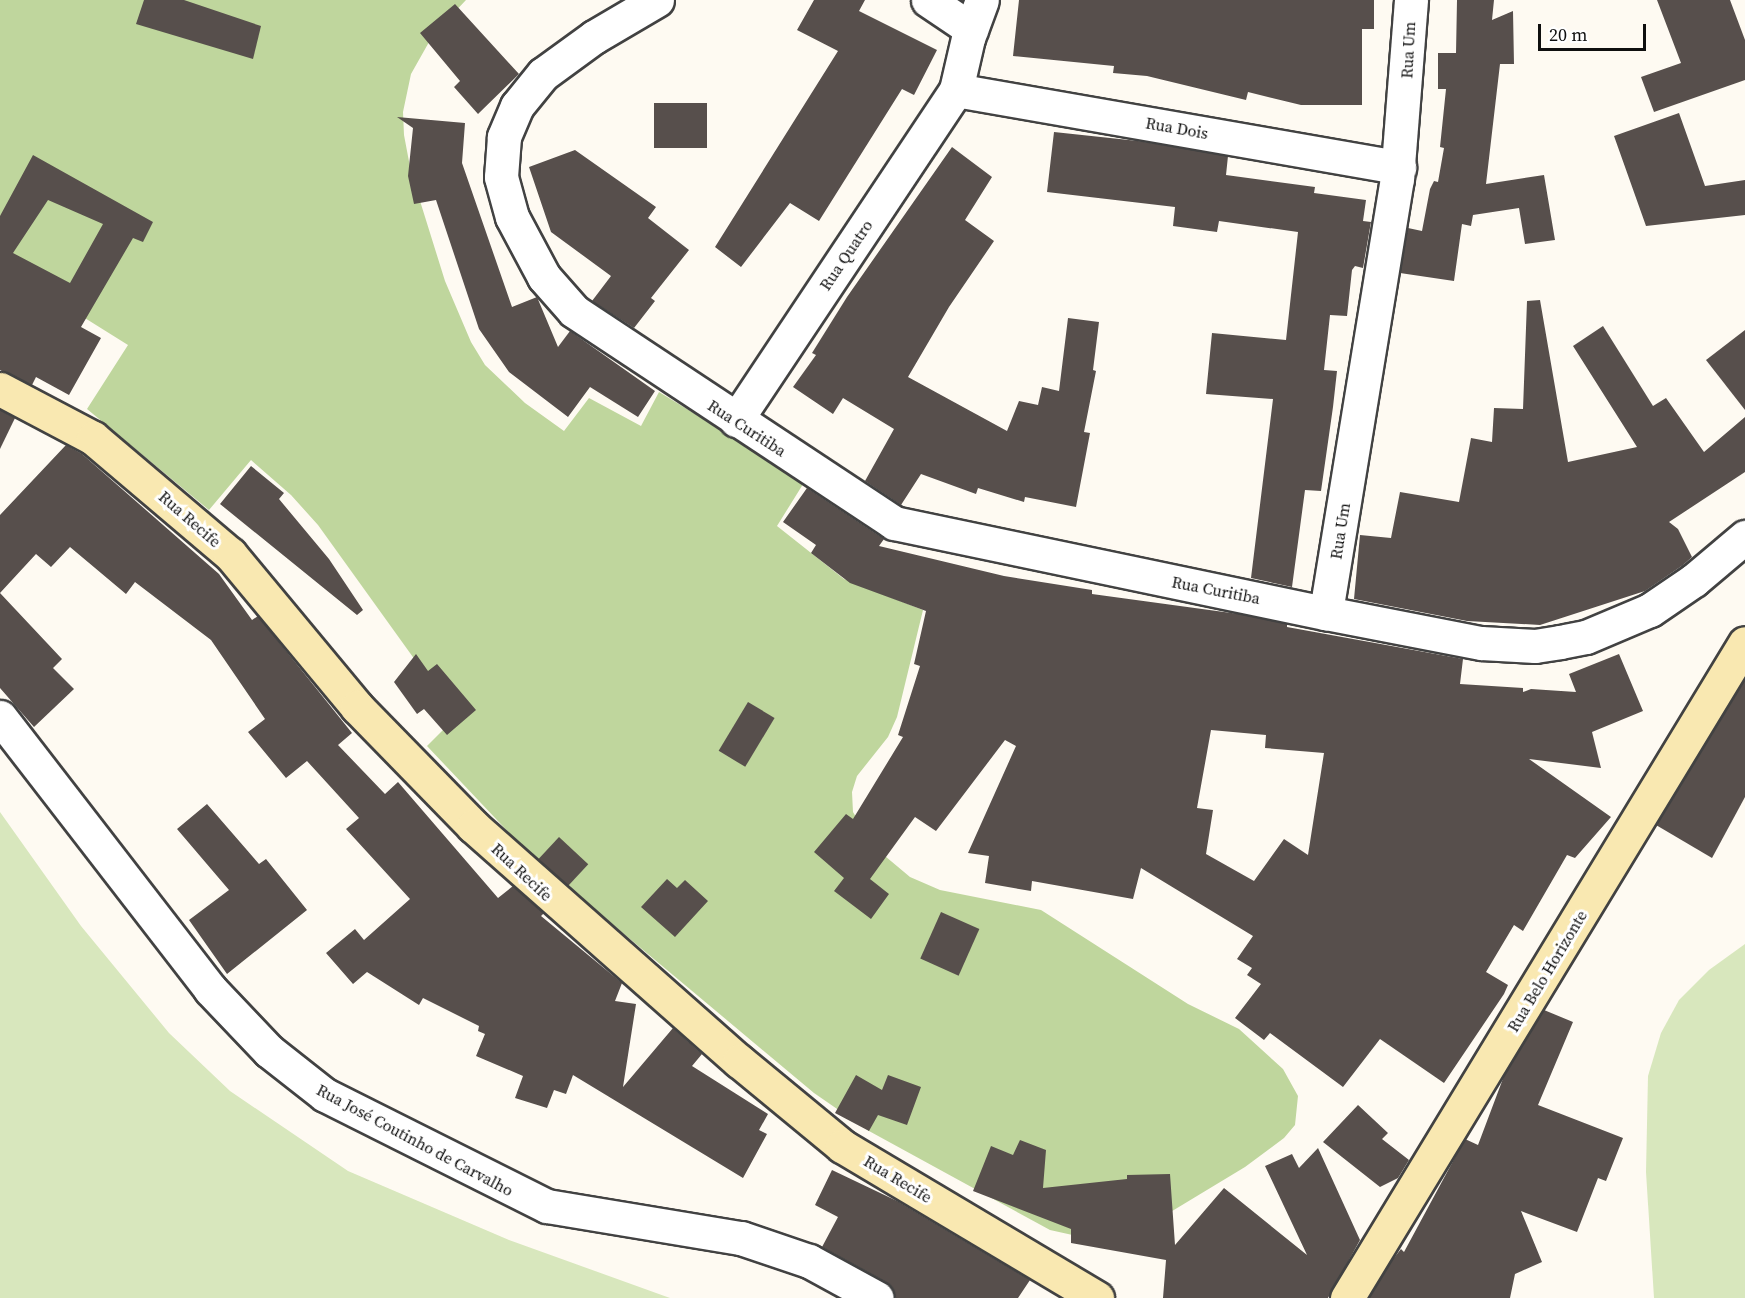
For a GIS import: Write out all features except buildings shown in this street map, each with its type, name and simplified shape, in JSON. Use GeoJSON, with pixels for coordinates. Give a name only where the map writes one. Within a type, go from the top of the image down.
{"type":"FeatureCollection","features":[{"type":"Feature","properties":{"kind":"street","name":"Rua Curitiba"},"geometry":{"type":"LineString","coordinates":[[657,0],[584,43],[543,74],[526,93],[510,117],[504,137],[501,177],[512,217],[530,256],[558,296],[591,324],[736,420],[879,514],[910,529],[1326,612]]}},
{"type":"Feature","properties":{"kind":"street"},"geometry":{"type":"LineString","coordinates":[[928,0],[977,14],[956,90]]}},
{"type":"Feature","properties":{"kind":"street","name":"Rua Um"},"geometry":{"type":"LineString","coordinates":[[1326,612],[1399,167],[1411,0]]}},
{"type":"Feature","properties":{"kind":"street","name":"Rua Quatro"},"geometry":{"type":"LineString","coordinates":[[736,420],[956,90]]}},
{"type":"Feature","properties":{"kind":"street","name":"Rua Dois"},"geometry":{"type":"LineString","coordinates":[[956,90],[1399,167]]}},
{"type":"Feature","properties":{"kind":"street","name":"Rua Recife"},"geometry":{"type":"LineString","coordinates":[[0,389],[93,438],[206,532],[259,587],[357,707],[473,826],[739,1061],[842,1146],[1097,1298]]}},
{"type":"Feature","properties":{"kind":"street"},"geometry":{"type":"LineString","coordinates":[[1326,612],[1481,643],[1535,646],[1560,642],[1586,637],[1650,610],[1694,580],[1745,537]]}},
{"type":"Feature","properties":{"kind":"street","name":"Rua Belo Horizonte"},"geometry":{"type":"LineString","coordinates":[[1347,1298],[1741,658]]}},
{"type":"Feature","properties":{"kind":"street","name":"Rua José Coutinho de Carvalho"},"geometry":{"type":"LineString","coordinates":[[0,717],[210,989],[269,1051],[325,1095],[547,1206],[752,1242],[809,1261],[877,1298]]}},
{"type":"Feature","properties":{"kind":"green space"},"geometry":{"type":"Polygon","coordinates":[[[0,0],[466,0],[433,35],[411,74],[403,112],[404,135],[411,172],[445,281],[471,342],[485,365],[525,403],[564,431],[589,398],[641,426],[659,392],[805,481],[777,526],[844,579],[923,610],[897,717],[888,737],[857,776],[852,792],[853,812],[873,846],[910,877],[940,890],[1041,910],[1188,1004],[1239,1029],[1283,1069],[1298,1096],[1295,1125],[1284,1138],[1245,1167],[1154,1222],[1086,1238],[1050,1230],[869,1131],[814,1093],[532,857],[427,746],[456,717],[318,525],[291,495],[251,460],[209,510],[87,409],[128,345],[0,265],[0,0]]]}},
{"type":"Feature","properties":{"kind":"green space"},"geometry":{"type":"Polygon","coordinates":[[[0,812],[81,926],[169,1033],[230,1091],[348,1171],[509,1240],[670,1298],[0,1298],[0,812]]]}},
{"type":"Feature","properties":{"kind":"green space"},"geometry":{"type":"Polygon","coordinates":[[[1745,944],[1745,1298],[1654,1298],[1646,1172],[1648,1076],[1661,1033],[1679,1000],[1709,970],[1745,944]]]}}]}
